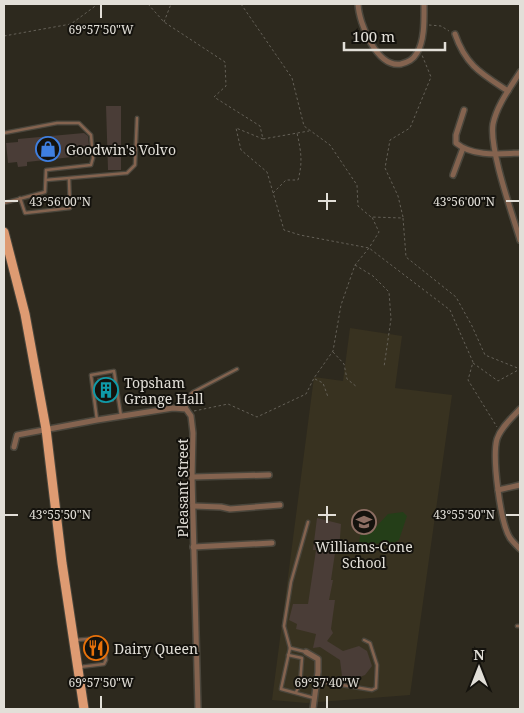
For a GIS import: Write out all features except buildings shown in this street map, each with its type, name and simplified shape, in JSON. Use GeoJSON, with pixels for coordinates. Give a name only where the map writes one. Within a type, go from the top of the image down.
{"type":"FeatureCollection","features":[{"type":"Feature","properties":{"kind":"main road"},"geometry":{"type":"LineString","coordinates":[[4,232],[25,314],[46,429],[62,563],[84,709]]}},
{"type":"Feature","properties":{"kind":"street"},"geometry":{"type":"LineString","coordinates":[[358,4],[365,32],[382,58],[395,65],[409,62],[417,53],[423,25],[424,4]]}},
{"type":"Feature","properties":{"kind":"street"},"geometry":{"type":"LineString","coordinates":[[455,34],[460,50],[479,72],[508,91]]}},
{"type":"Feature","properties":{"kind":"street"},"geometry":{"type":"LineString","coordinates":[[520,72],[500,104],[493,124],[496,154],[520,240]]}},
{"type":"Feature","properties":{"kind":"street"},"geometry":{"type":"LineString","coordinates":[[464,110],[456,135],[456,143],[463,148],[477,152],[496,154],[520,153]]}},
{"type":"Feature","properties":{"kind":"street"},"geometry":{"type":"LineString","coordinates":[[453,175],[463,148]]}},
{"type":"Feature","properties":{"kind":"street"},"geometry":{"type":"LineString","coordinates":[[14,447],[17,435],[121,416],[173,408],[186,409]]}},
{"type":"Feature","properties":{"kind":"street","name":"Pleasant Street"},"geometry":{"type":"LineString","coordinates":[[186,409],[191,416],[193,433],[193,547],[198,709]]}},
{"type":"Feature","properties":{"kind":"street"},"geometry":{"type":"LineString","coordinates":[[520,409],[497,439],[495,454],[498,490],[509,537],[520,549]]}},
{"type":"Feature","properties":{"kind":"street"},"geometry":{"type":"LineString","coordinates":[[192,477],[269,475]]}},
{"type":"Feature","properties":{"kind":"street"},"geometry":{"type":"LineString","coordinates":[[498,490],[520,485]]}},
{"type":"Feature","properties":{"kind":"street"},"geometry":{"type":"LineString","coordinates":[[193,506],[230,509],[280,505]]}},
{"type":"Feature","properties":{"kind":"street"},"geometry":{"type":"LineString","coordinates":[[193,547],[272,543]]}},
{"type":"Feature","properties":{"kind":"street"},"geometry":{"type":"LineString","coordinates":[[306,652],[318,659],[313,709]]}},
{"type":"Feature","properties":{"kind":"lane"},"geometry":{"type":"LineString","coordinates":[[46,180],[127,173],[135,165],[137,118]]}},
{"type":"Feature","properties":{"kind":"lane"},"geometry":{"type":"LineString","coordinates":[[4,133],[57,123],[80,123],[91,135],[93,158],[91,165],[46,170],[45,192],[4,203]]}},
{"type":"Feature","properties":{"kind":"lane"},"geometry":{"type":"LineString","coordinates":[[20,198],[25,213],[70,208],[69,179]]}},
{"type":"Feature","properties":{"kind":"lane"},"geometry":{"type":"LineString","coordinates":[[186,409],[189,396],[193,392],[237,369]]}},
{"type":"Feature","properties":{"kind":"lane"},"geometry":{"type":"LineString","coordinates":[[97,420],[91,375],[114,371],[121,416]]}},
{"type":"Feature","properties":{"kind":"lane"},"geometry":{"type":"LineString","coordinates":[[308,522],[291,582],[284,626],[290,648],[281,689],[314,698]]}},
{"type":"Feature","properties":{"kind":"lane"},"geometry":{"type":"LineString","coordinates":[[73,640],[88,639],[103,643],[106,653],[104,664],[78,668]]}},
{"type":"Feature","properties":{"kind":"lane"},"geometry":{"type":"LineString","coordinates":[[317,681],[372,690],[376,688],[377,665],[370,644],[364,640]]}},
{"type":"Feature","properties":{"kind":"lane"},"geometry":{"type":"LineString","coordinates":[[290,648],[306,652]]}},
{"type":"Feature","properties":{"kind":"lane"},"geometry":{"type":"LineString","coordinates":[[288,655],[302,658],[300,685],[296,692]]}},
{"type":"Feature","properties":{"kind":"path"},"geometry":{"type":"LineString","coordinates":[[4,36],[71,24],[97,4]]}},
{"type":"Feature","properties":{"kind":"path"},"geometry":{"type":"LineString","coordinates":[[148,4],[164,22],[224,62],[226,86],[214,97],[260,126],[262,139]]}},
{"type":"Feature","properties":{"kind":"path"},"geometry":{"type":"LineString","coordinates":[[164,22],[171,4]]}},
{"type":"Feature","properties":{"kind":"path"},"geometry":{"type":"LineString","coordinates":[[194,412],[228,404],[257,417],[306,394],[314,378],[333,351],[341,305],[354,265],[369,248],[379,232],[371,217],[358,206],[357,185],[330,145],[304,126],[292,78],[241,4]]}},
{"type":"Feature","properties":{"kind":"path"},"geometry":{"type":"LineString","coordinates":[[423,25],[441,26],[455,34]]}},
{"type":"Feature","properties":{"kind":"path"},"geometry":{"type":"LineString","coordinates":[[310,131],[262,139],[236,128],[241,150],[267,172],[284,230],[300,235],[369,248],[450,310],[473,362],[498,381],[520,369],[485,355],[456,297],[406,257],[403,218],[398,196],[385,168],[390,140],[410,128],[431,77],[419,48]]}},
{"type":"Feature","properties":{"kind":"path"},"geometry":{"type":"LineString","coordinates":[[273,192],[286,180],[298,180],[302,154],[297,133]]}},
{"type":"Feature","properties":{"kind":"path"},"geometry":{"type":"LineString","coordinates":[[371,217],[403,218]]}},
{"type":"Feature","properties":{"kind":"path"},"geometry":{"type":"LineString","coordinates":[[354,265],[374,276],[389,292],[391,319],[384,367]]}},
{"type":"Feature","properties":{"kind":"path"},"geometry":{"type":"LineString","coordinates":[[333,351],[344,364],[347,379],[357,387]]}},
{"type":"Feature","properties":{"kind":"path"},"geometry":{"type":"LineString","coordinates":[[473,362],[468,380],[501,432]]}},
{"type":"Feature","properties":{"kind":"path"},"geometry":{"type":"LineString","coordinates":[[314,378],[323,383],[328,397]]}},
{"type":"Feature","properties":{"kind":"shaded area","name":"Williams-Cone School"},"geometry":{"type":"Polygon","coordinates":[[[350,328],[402,336],[395,388],[452,395],[410,695],[306,703],[272,700],[314,377],[343,381],[350,328]]]}},
{"type":"Feature","properties":{"kind":"green space"},"geometry":{"type":"Polygon","coordinates":[[[403,512],[407,516],[399,540],[392,544],[359,543],[362,521],[371,523],[375,528],[388,514],[403,512]]]}},
{"type":"Feature","properties":{"kind":"place","name":"Goodwin's Volvo"},"geometry":{"type":"Point","coordinates":[48,149]}},
{"type":"Feature","properties":{"kind":"place","name":"Topsham Grange Hall"},"geometry":{"type":"Point","coordinates":[106,390]}},
{"type":"Feature","properties":{"kind":"place","name":"Williams-Cone School"},"geometry":{"type":"Point","coordinates":[364,522]}},
{"type":"Feature","properties":{"kind":"place","name":"Dairy Queen"},"geometry":{"type":"Point","coordinates":[96,648]}}]}
